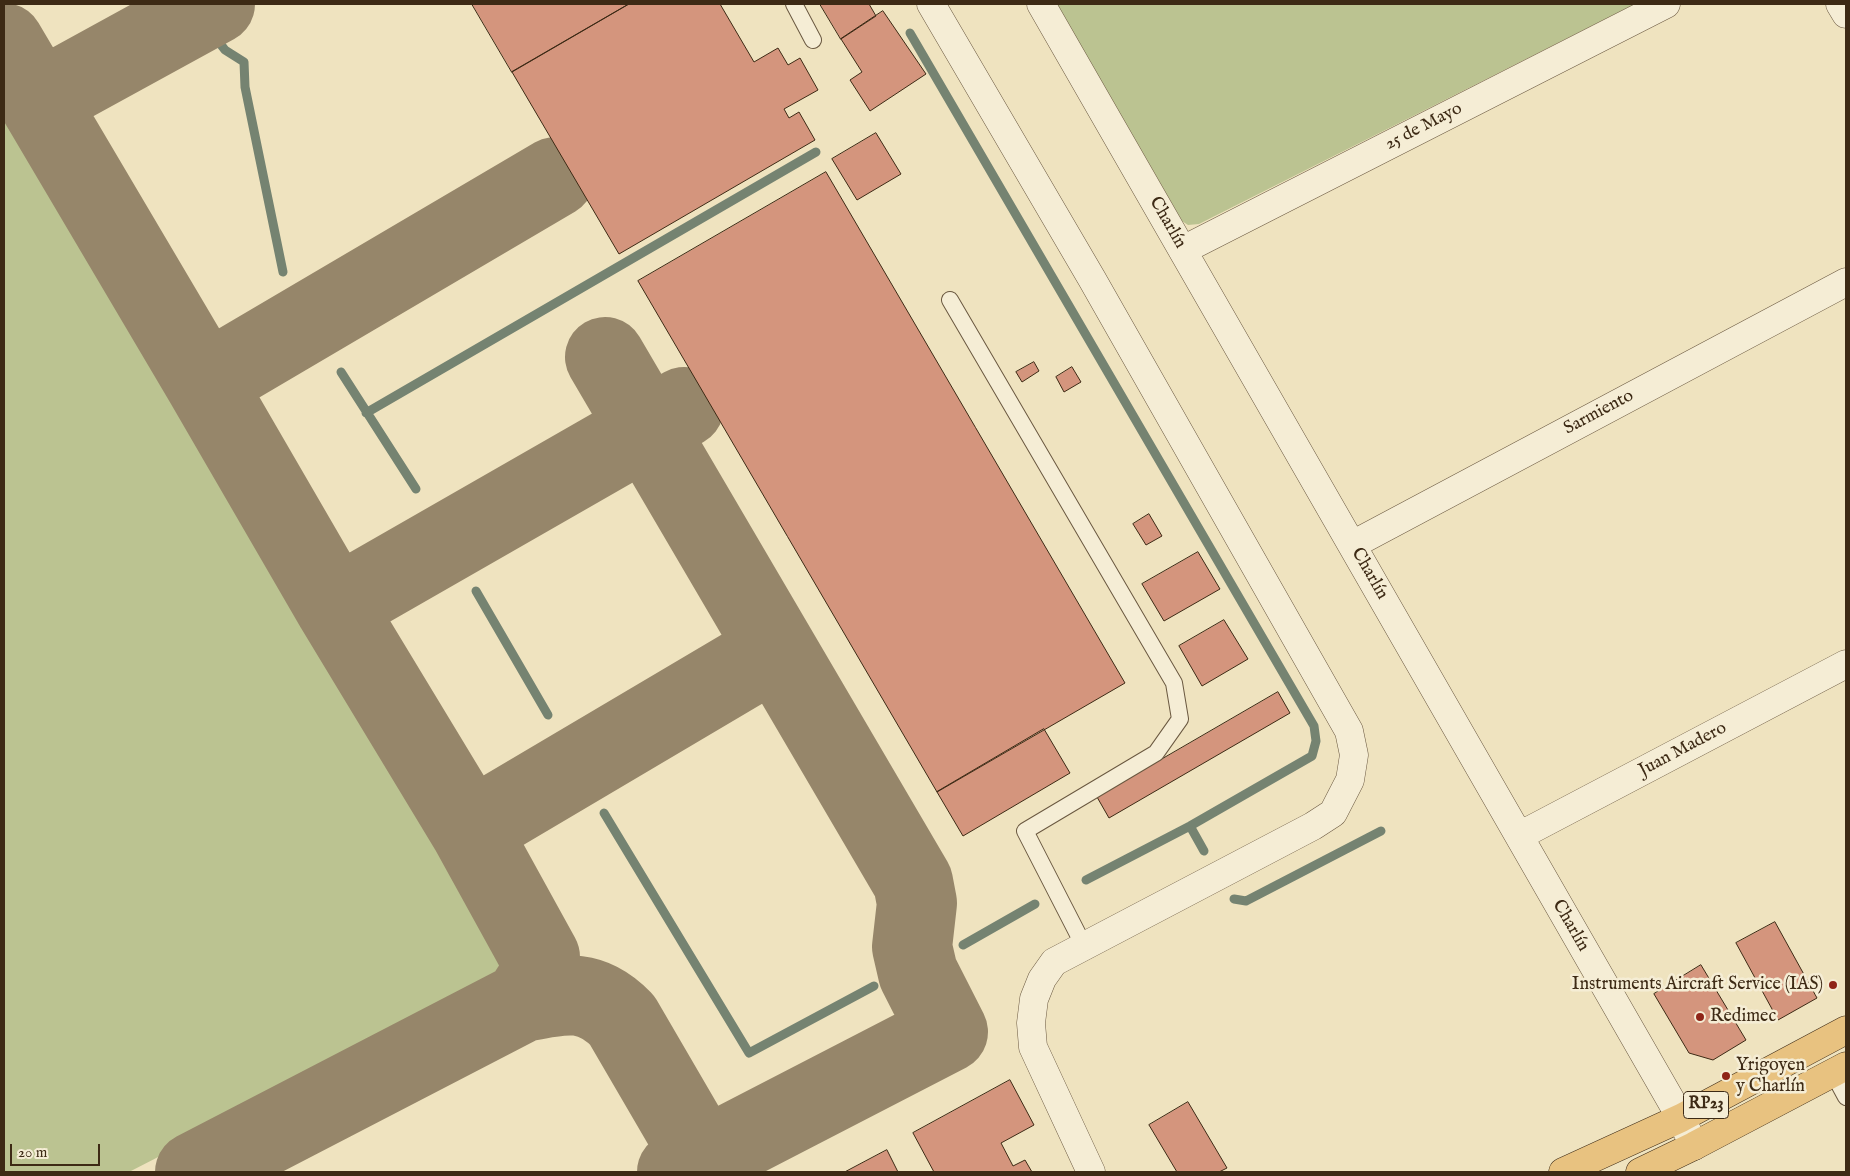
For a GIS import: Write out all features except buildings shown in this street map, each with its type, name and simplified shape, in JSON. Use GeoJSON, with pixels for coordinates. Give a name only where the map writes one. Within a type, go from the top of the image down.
{"type":"FeatureCollection","features":[{"type":"Feature","properties":{"kind":"main road","name":"RP23"},"geometry":{"type":"LineString","coordinates":[[1563,1172],[1680,1118],[1846,1030]]}},
{"type":"Feature","properties":{"kind":"main road","name":"RP23"},"geometry":{"type":"LineString","coordinates":[[1640,1172],[1694,1146],[1840,1069]]}},
{"type":"Feature","properties":{"kind":"street"},"geometry":{"type":"LineString","coordinates":[[931,4],[1092,279],[1349,731],[1354,755],[1350,780],[1333,813],[1313,826],[1054,962],[1042,979],[1034,999],[1030,1023],[1033,1047],[1091,1172]]}},
{"type":"Feature","properties":{"kind":"street","name":"Charlín"},"geometry":{"type":"LineString","coordinates":[[1041,4],[1519,836],[1680,1118],[1694,1146]]}},
{"type":"Feature","properties":{"kind":"street","name":"25 de Mayo"},"geometry":{"type":"LineString","coordinates":[[1183,250],[1666,4]]}},
{"type":"Feature","properties":{"kind":"street"},"geometry":{"type":"LineString","coordinates":[[1840,4],[1846,14]]}},
{"type":"Feature","properties":{"kind":"street","name":"Sarmiento"},"geometry":{"type":"LineString","coordinates":[[1352,545],[1846,282]]}},
{"type":"Feature","properties":{"kind":"street","name":"Juan Madero"},"geometry":{"type":"LineString","coordinates":[[1519,836],[1846,664]]}},
{"type":"Feature","properties":{"kind":"lane"},"geometry":{"type":"LineString","coordinates":[[794,4],[813,40]]}},
{"type":"Feature","properties":{"kind":"lane"},"geometry":{"type":"LineString","coordinates":[[950,300],[1174,683],[1180,719],[1156,753],[1025,831],[1084,946]]}},
{"type":"Feature","properties":{"kind":"lane"},"geometry":{"type":"LineString","coordinates":[[1840,1069],[1846,1097]]}},
{"type":"Feature","properties":{"kind":"green space"},"geometry":{"type":"Polygon","coordinates":[[[1057,4],[1635,4],[1199,224],[1188,225],[1182,221],[1057,4]]]}},
{"type":"Feature","properties":{"kind":"green space"},"geometry":{"type":"Polygon","coordinates":[[[4,107],[497,943],[501,960],[496,973],[485,989],[129,1172],[4,1172],[4,107]]]}},
{"type":"Feature","properties":{"kind":"waterway"},"geometry":{"type":"LineString","coordinates":[[212,33],[225,50],[244,62],[245,87],[283,272]]}},
{"type":"Feature","properties":{"kind":"waterway"},"geometry":{"type":"LineString","coordinates":[[910,33],[1314,726],[1316,741],[1312,756],[1190,826],[1086,880]]}},
{"type":"Feature","properties":{"kind":"waterway"},"geometry":{"type":"LineString","coordinates":[[366,413],[816,152]]}},
{"type":"Feature","properties":{"kind":"waterway"},"geometry":{"type":"LineString","coordinates":[[341,372],[416,489]]}},
{"type":"Feature","properties":{"kind":"waterway"},"geometry":{"type":"LineString","coordinates":[[476,591],[548,715]]}},
{"type":"Feature","properties":{"kind":"waterway"},"geometry":{"type":"LineString","coordinates":[[604,813],[749,1053],[874,986]]}},
{"type":"Feature","properties":{"kind":"waterway"},"geometry":{"type":"LineString","coordinates":[[1190,826],[1204,851]]}},
{"type":"Feature","properties":{"kind":"waterway"},"geometry":{"type":"LineString","coordinates":[[1234,899],[1246,901],[1381,831]]}},
{"type":"Feature","properties":{"kind":"waterway"},"geometry":{"type":"LineString","coordinates":[[963,945],[1035,904]]}},
{"type":"Feature","properties":{"kind":"taxiway"},"geometry":{"type":"LineString","coordinates":[[38,101],[215,4]]}},
{"type":"Feature","properties":{"kind":"taxiway"},"geometry":{"type":"LineString","coordinates":[[4,43],[335,607],[470,830],[540,957],[536,981],[523,1002]]}},
{"type":"Feature","properties":{"kind":"taxiway"},"geometry":{"type":"LineString","coordinates":[[205,383],[555,177]]}},
{"type":"Feature","properties":{"kind":"taxiway"},"geometry":{"type":"LineString","coordinates":[[605,357],[913,882],[917,903],[912,947],[918,973],[948,1032],[677,1172]]}},
{"type":"Feature","properties":{"kind":"taxiway"},"geometry":{"type":"LineString","coordinates":[[335,607],[684,407]]}},
{"type":"Feature","properties":{"kind":"taxiway"},"geometry":{"type":"LineString","coordinates":[[470,830],[776,649]]}},
{"type":"Feature","properties":{"kind":"taxiway"},"geometry":{"type":"LineString","coordinates":[[195,1172],[523,1002],[564,995],[587,998],[599,1002],[622,1020],[703,1159]]}},
{"type":"Feature","properties":{"kind":"place","name":"Instruments Aircraft Service (IAS)"},"geometry":{"type":"Point","coordinates":[1833,985]}},
{"type":"Feature","properties":{"kind":"place","name":"Redimec"},"geometry":{"type":"Point","coordinates":[1700,1017]}},
{"type":"Feature","properties":{"kind":"place","name":"Yrigoyen y Charlín"},"geometry":{"type":"Point","coordinates":[1726,1076]}}]}
